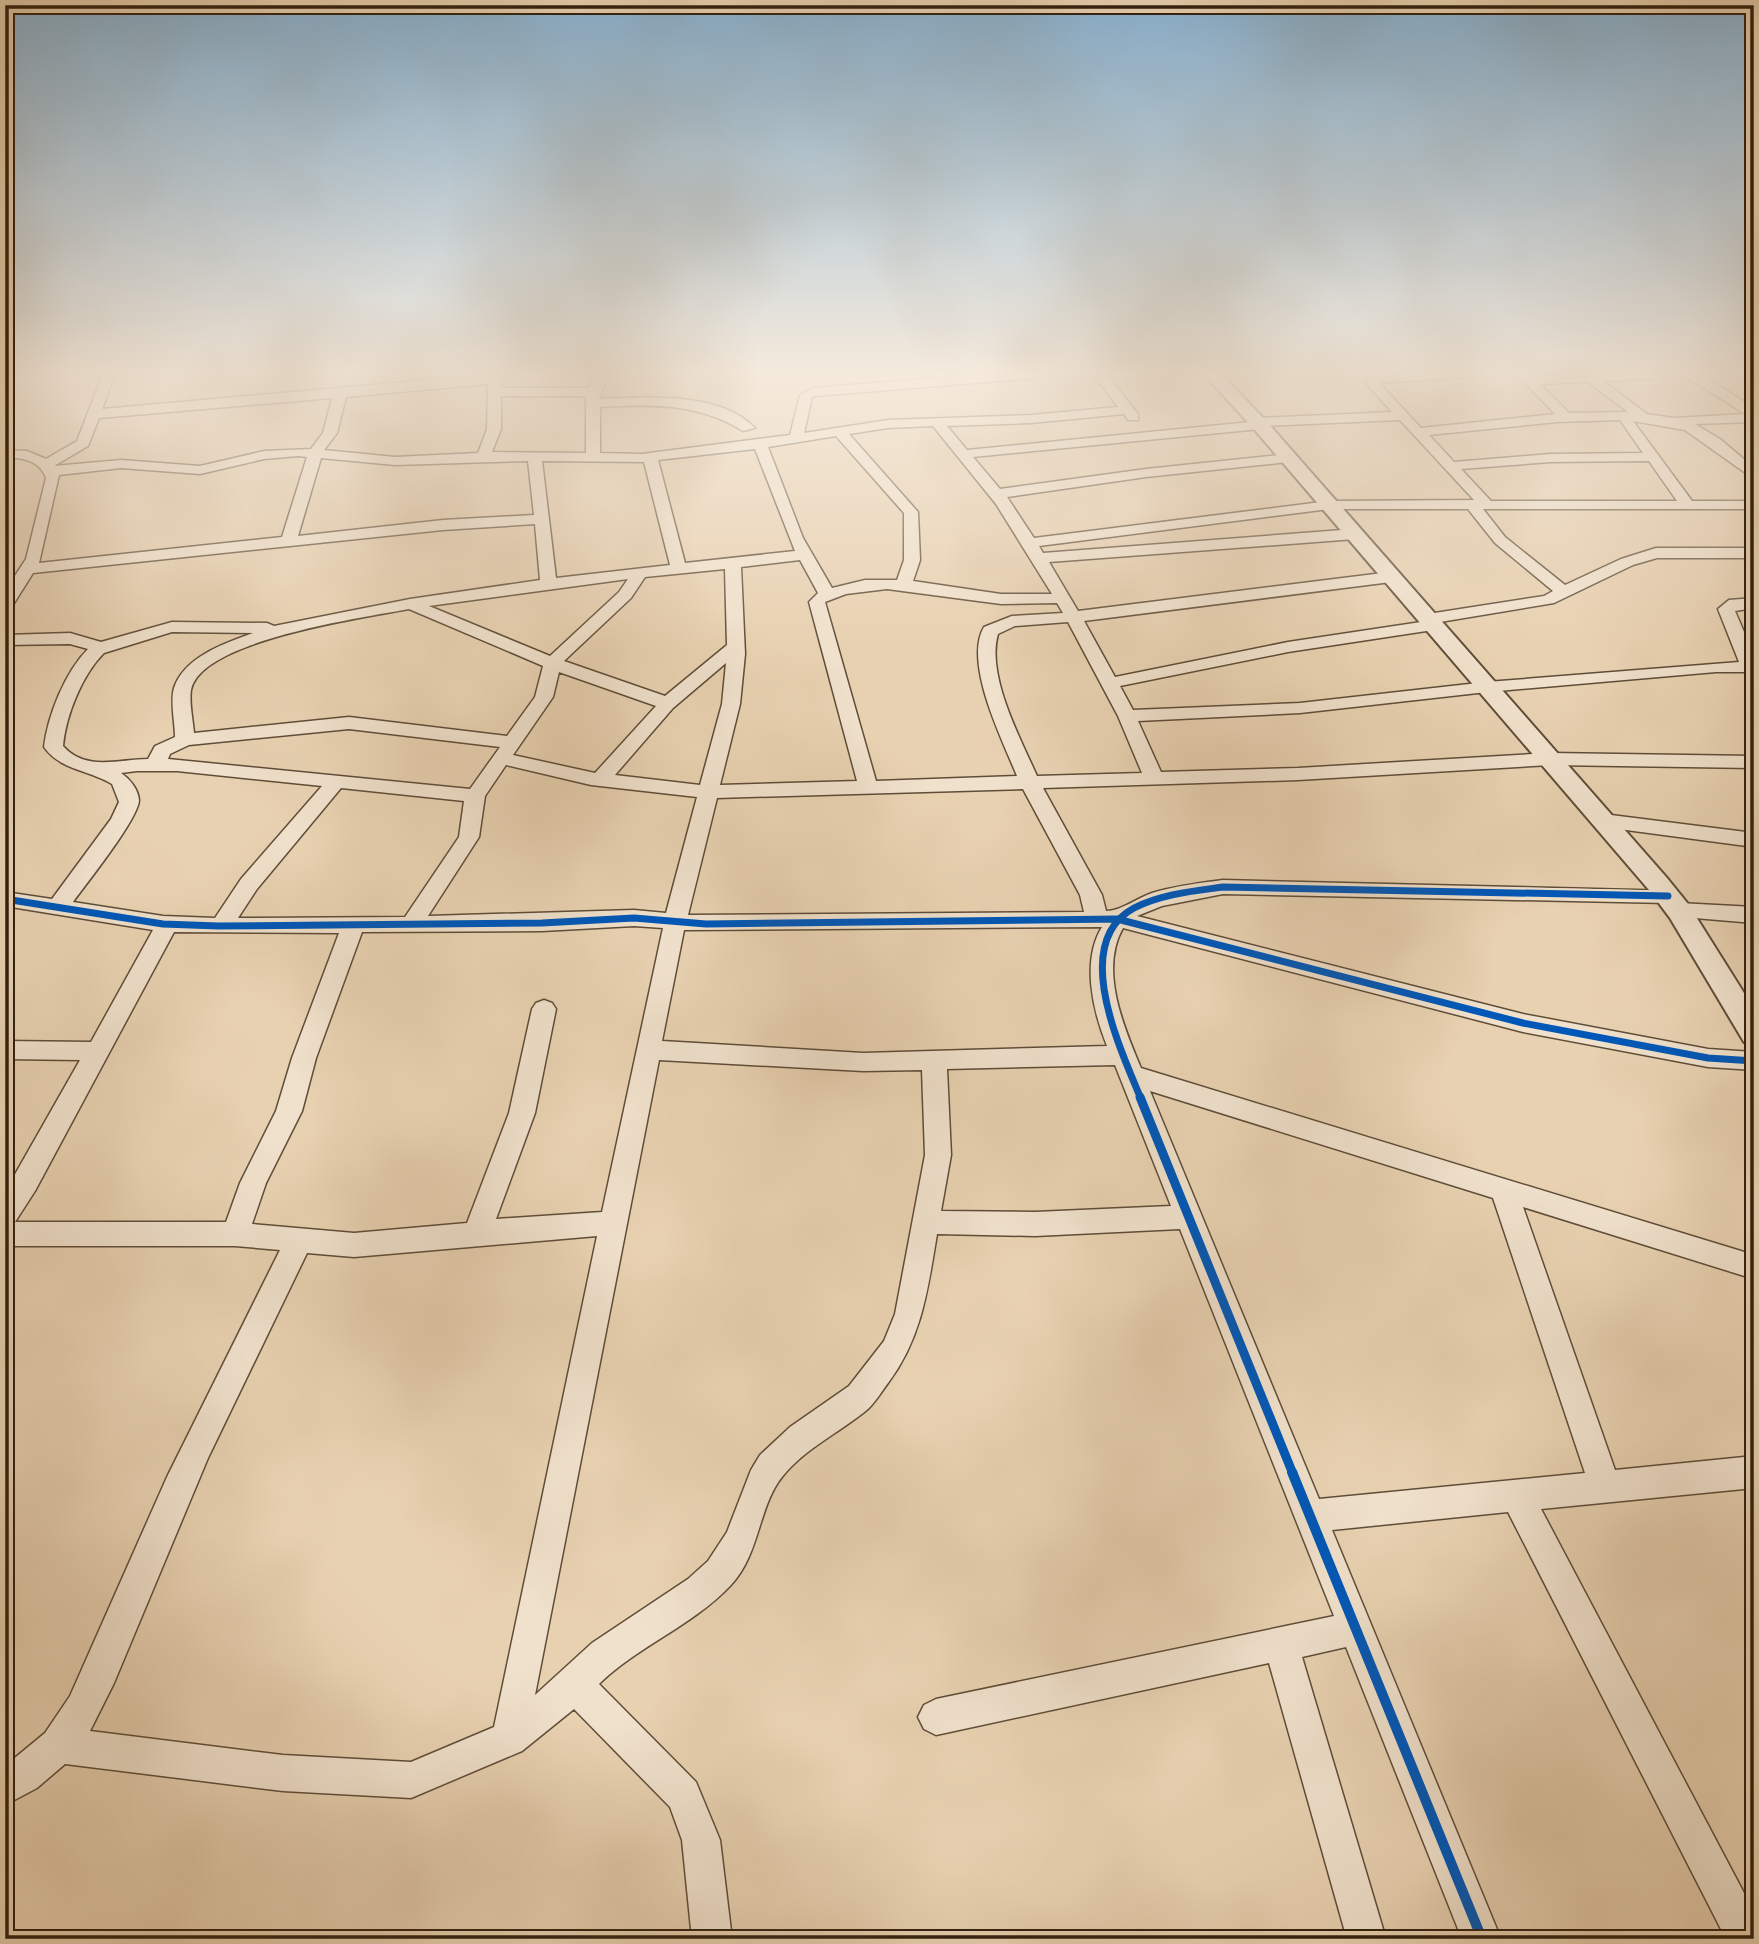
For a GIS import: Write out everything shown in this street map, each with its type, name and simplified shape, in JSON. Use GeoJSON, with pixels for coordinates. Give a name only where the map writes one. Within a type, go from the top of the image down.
{"type":"FeatureCollection","features":[{"type":"Feature","properties":{"kind":"street"},"geometry":{"type":"LineString","coordinates":[[35,462],[48,468],[121,464],[200,470],[235,462]]}},
{"type":"Feature","properties":{"kind":"street"},"geometry":{"type":"LineString","coordinates":[[48,468],[57,462]]}},
{"type":"Feature","properties":{"kind":"street"},"geometry":{"type":"LineString","coordinates":[[288,542],[313,462]]}},
{"type":"Feature","properties":{"kind":"street"},"geometry":{"type":"LineString","coordinates":[[535,462],[549,585]]}},
{"type":"Feature","properties":{"kind":"street"},"geometry":{"type":"LineString","coordinates":[[651,462],[679,570]]}},
{"type":"Feature","properties":{"kind":"street"},"geometry":{"type":"LineString","coordinates":[[767,462],[795,538],[828,595]]}},
{"type":"Feature","properties":{"kind":"street"},"geometry":{"type":"LineString","coordinates":[[866,462],[911,512],[912,560],[904,584]]}},
{"type":"Feature","properties":{"kind":"street"},"geometry":{"type":"LineString","coordinates":[[970,462],[997,494],[1073,617],[1127,716],[1153,776]]}},
{"type":"Feature","properties":{"kind":"street"},"geometry":{"type":"LineString","coordinates":[[997,494],[1146,473],[1253,462]]}},
{"type":"Feature","properties":{"kind":"street"},"geometry":{"type":"LineString","coordinates":[[1291,462],[1673,904],[1750,1022]]}},
{"type":"Feature","properties":{"kind":"street"},"geometry":{"type":"LineString","coordinates":[[1448,462],[1479,504],[1500,540],[1566,594]]}},
{"type":"Feature","properties":{"kind":"street"},"geometry":{"type":"LineString","coordinates":[[1452,466],[1499,462]]}},
{"type":"Feature","properties":{"kind":"street"},"geometry":{"type":"LineString","coordinates":[[1656,462],[1687,504]]}},
{"type":"Feature","properties":{"kind":"street"},"geometry":{"type":"LineString","coordinates":[[1737,462],[1753,474]]}},
{"type":"Feature","properties":{"kind":"street"},"geometry":{"type":"LineString","coordinates":[[5,604],[34,559],[47,511],[48,468]]}},
{"type":"Feature","properties":{"kind":"street"},"geometry":{"type":"LineString","coordinates":[[1029,543],[1329,505],[1754,505]]}},
{"type":"Feature","properties":{"kind":"street"},"geometry":{"type":"LineString","coordinates":[[27,569],[443,525],[541,519]]}},
{"type":"Feature","properties":{"kind":"street"},"geometry":{"type":"LineString","coordinates":[[1038,558],[1354,534]]}},
{"type":"Feature","properties":{"kind":"street"},"geometry":{"type":"LineString","coordinates":[[1110,683],[1288,647],[1503,609],[1566,594],[1627,562],[1656,553],[1754,553]]}},
{"type":"Feature","properties":{"kind":"street"},"geometry":{"type":"LineString","coordinates":[[185,740],[182,690],[193,673],[230,648],[299,626],[410,604],[804,555]]}},
{"type":"Feature","properties":{"kind":"street"},"geometry":{"type":"LineString","coordinates":[[509,1738],[675,921],[731,704],[736,646],[733,564]]}},
{"type":"Feature","properties":{"kind":"street"},"geometry":{"type":"LineString","coordinates":[[412,923],[469,837],[475,796],[544,697],[553,662],[625,594],[639,575]]}},
{"type":"Feature","properties":{"kind":"street"},"geometry":{"type":"LineString","coordinates":[[1391,577],[1073,617],[1012,621],[998,625],[988,632],[985,648],[997,704],[1029,781],[1091,895],[1107,919],[1108,929],[1102,945],[1100,970],[1112,1028],[1482,1939]]}},
{"type":"Feature","properties":{"kind":"street"},"geometry":{"type":"LineString","coordinates":[[868,788],[845,696],[817,602],[828,595],[867,585],[904,584],[999,598],[1061,598]]}},
{"type":"Feature","properties":{"kind":"street"},"geometry":{"type":"LineString","coordinates":[[1127,716],[1300,708],[1487,687],[1752,667],[1726,609],[1735,604],[1754,603]]}},
{"type":"Feature","properties":{"kind":"street"},"geometry":{"type":"LineString","coordinates":[[410,604],[553,662],[667,704]]}},
{"type":"Feature","properties":{"kind":"street"},"geometry":{"type":"LineString","coordinates":[[58,907],[120,821],[129,802],[124,787],[100,769],[65,758],[53,747],[55,732],[75,682],[89,658],[98,649],[144,633],[183,625],[232,629],[299,626]]}},
{"type":"Feature","properties":{"kind":"street"},"geometry":{"type":"LineString","coordinates":[[5,640],[31,642],[80,638],[93,642],[98,649]]}},
{"type":"Feature","properties":{"kind":"street"},"geometry":{"type":"LineString","coordinates":[[600,780],[667,704],[736,646]]}},
{"type":"Feature","properties":{"kind":"street"},"geometry":{"type":"LineString","coordinates":[[155,766],[162,750],[185,740],[349,723],[508,751],[600,780],[708,792],[1153,776],[1298,774],[1550,759],[1754,762]]}},
{"type":"Feature","properties":{"kind":"street"},"geometry":{"type":"LineString","coordinates":[[100,769],[155,766],[475,796]]}},
{"type":"Feature","properties":{"kind":"street"},"geometry":{"type":"LineString","coordinates":[[222,925],[257,874],[336,782]]}},
{"type":"Feature","properties":{"kind":"street"},"geometry":{"type":"LineString","coordinates":[[1603,821],[1754,841]]}},
{"type":"Feature","properties":{"kind":"street"},"geometry":{"type":"LineString","coordinates":[[1107,919],[1163,897],[1223,887],[1673,904],[1754,915]]}},
{"type":"Feature","properties":{"kind":"street"},"geometry":{"type":"LineString","coordinates":[[5,899],[167,924],[222,925],[542,923],[634,918],[706,924],[1107,919],[1523,1023],[1708,1058],[1754,1061]]}},
{"type":"Feature","properties":{"kind":"street"},"geometry":{"type":"LineString","coordinates":[[235,1234],[253,1183],[289,1111],[304,1058],[354,923]]}},
{"type":"Feature","properties":{"kind":"street"},"geometry":{"type":"LineString","coordinates":[[5,1215],[26,1183],[167,924]]}},
{"type":"Feature","properties":{"kind":"street"},"geometry":{"type":"LineString","coordinates":[[477,1233],[522,1113],[544,1009]]}},
{"type":"Feature","properties":{"kind":"street"},"geometry":{"type":"LineString","coordinates":[[5,1050],[97,1051]]}},
{"type":"Feature","properties":{"kind":"street"},"geometry":{"type":"LineString","coordinates":[[649,1050],[863,1062],[934,1059],[1127,1065],[1503,1189],[1754,1267]]}},
{"type":"Feature","properties":{"kind":"street"},"geometry":{"type":"LineString","coordinates":[[58,1745],[283,1773],[411,1780],[509,1738],[574,1684],[604,1655],[700,1591],[720,1573],[740,1542],[762,1481],[771,1466],[801,1438],[860,1396],[895,1350],[909,1314],[938,1155],[934,1059]]}},
{"type":"Feature","properties":{"kind":"street"},"geometry":{"type":"LineString","coordinates":[[1503,1189],[1606,1488]]}},
{"type":"Feature","properties":{"kind":"street"},"geometry":{"type":"LineString","coordinates":[[925,1222],[1035,1224],[1189,1217]]}},
{"type":"Feature","properties":{"kind":"street"},"geometry":{"type":"LineString","coordinates":[[5,1234],[235,1234],[354,1245],[613,1223]]}},
{"type":"Feature","properties":{"kind":"street"},"geometry":{"type":"LineString","coordinates":[[5,1787],[50,1754],[93,1693],[141,1572],[193,1460],[222,1389],[299,1242]]}},
{"type":"Feature","properties":{"kind":"street"},"geometry":{"type":"LineString","coordinates":[[1310,1516],[1754,1472]]}},
{"type":"Feature","properties":{"kind":"street"},"geometry":{"type":"LineString","coordinates":[[1517,1496],[1747,1931]]}},
{"type":"Feature","properties":{"kind":"street"},"geometry":{"type":"LineString","coordinates":[[936,1717],[1356,1628]]}},
{"type":"Feature","properties":{"kind":"street"},"geometry":{"type":"LineString","coordinates":[[1280,1644],[1367,1939]]}},
{"type":"Feature","properties":{"kind":"street"},"geometry":{"type":"LineString","coordinates":[[574,1684],[683,1796],[701,1840],[712,1939]]}},
{"type":"Feature","properties":{"kind":"cycle path"},"geometry":{"type":"LineString","coordinates":[[1482,1939],[1112,1028],[1104,990],[1102,961],[1107,938],[1117,921],[1133,908],[1186,892],[1223,887],[1668,896]]}},
{"type":"Feature","properties":{"kind":"cycle path"},"geometry":{"type":"LineString","coordinates":[[5,899],[163,924],[218,926],[542,923],[634,918],[706,924],[1117,919],[1523,1023],[1708,1058],[1754,1061]]}}]}
